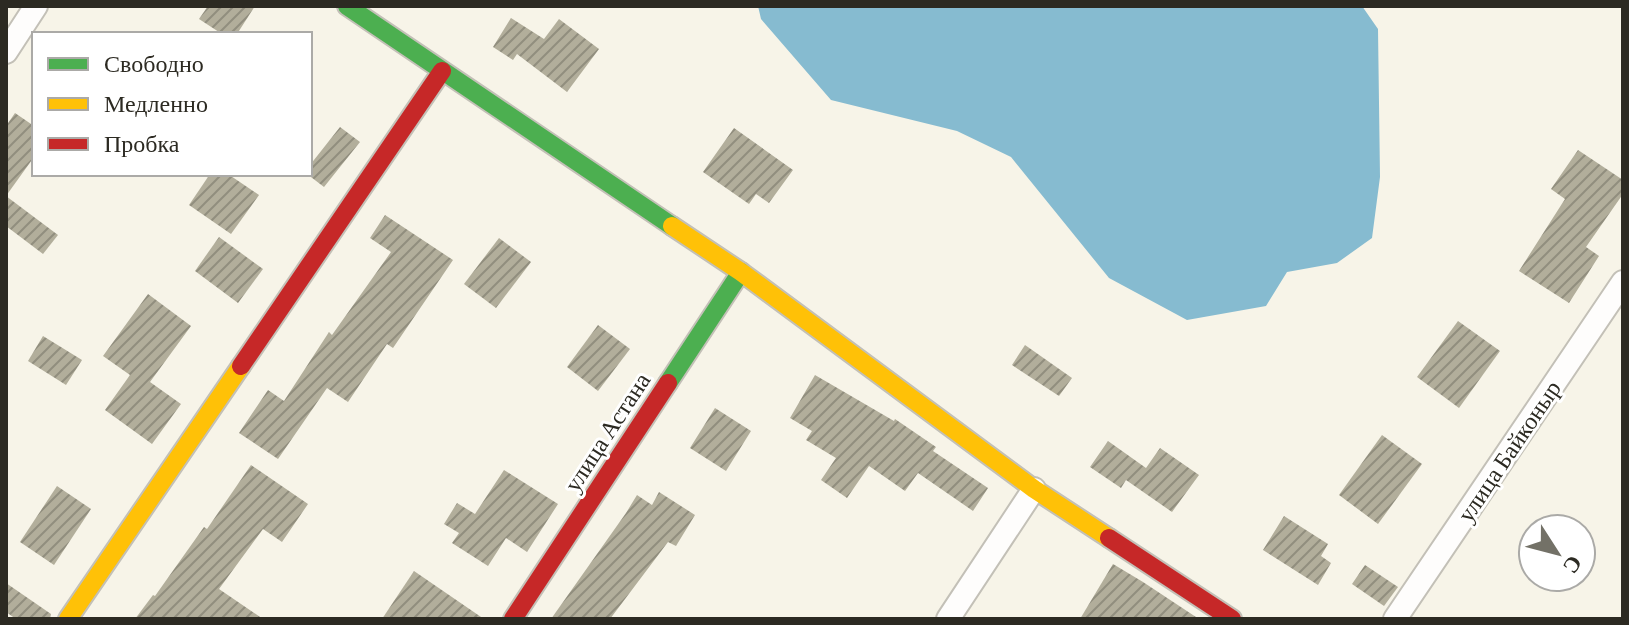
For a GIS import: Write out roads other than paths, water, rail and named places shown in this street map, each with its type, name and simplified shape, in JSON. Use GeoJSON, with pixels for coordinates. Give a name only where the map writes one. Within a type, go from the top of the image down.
{"type":"FeatureCollection","features":[{"type":"Feature","properties":{"kind":"street"},"geometry":{"type":"LineString","coordinates":[[6,52],[36,6]]}},
{"type":"Feature","properties":{"kind":"street"},"geometry":{"type":"LineString","coordinates":[[347,6],[741,272],[1034,489],[1232,619]]}},
{"type":"Feature","properties":{"kind":"street"},"geometry":{"type":"LineString","coordinates":[[68,619],[442,71]]}},
{"type":"Feature","properties":{"kind":"street","name":"улица Астана"},"geometry":{"type":"LineString","coordinates":[[513,619],[741,272]]}},
{"type":"Feature","properties":{"kind":"street","name":"улица Байконыр"},"geometry":{"type":"LineString","coordinates":[[1395,619],[1623,282]]}},
{"type":"Feature","properties":{"kind":"street"},"geometry":{"type":"LineString","coordinates":[[948,619],[1034,489]]}},
{"type":"Feature","properties":{"kind":"water"},"geometry":{"type":"Polygon","coordinates":[[[758,6],[1362,6],[1378,29],[1380,177],[1372,238],[1337,263],[1287,272],[1266,306],[1187,320],[1109,278],[1011,157],[957,131],[831,100],[761,19],[758,6]]]}}]}
